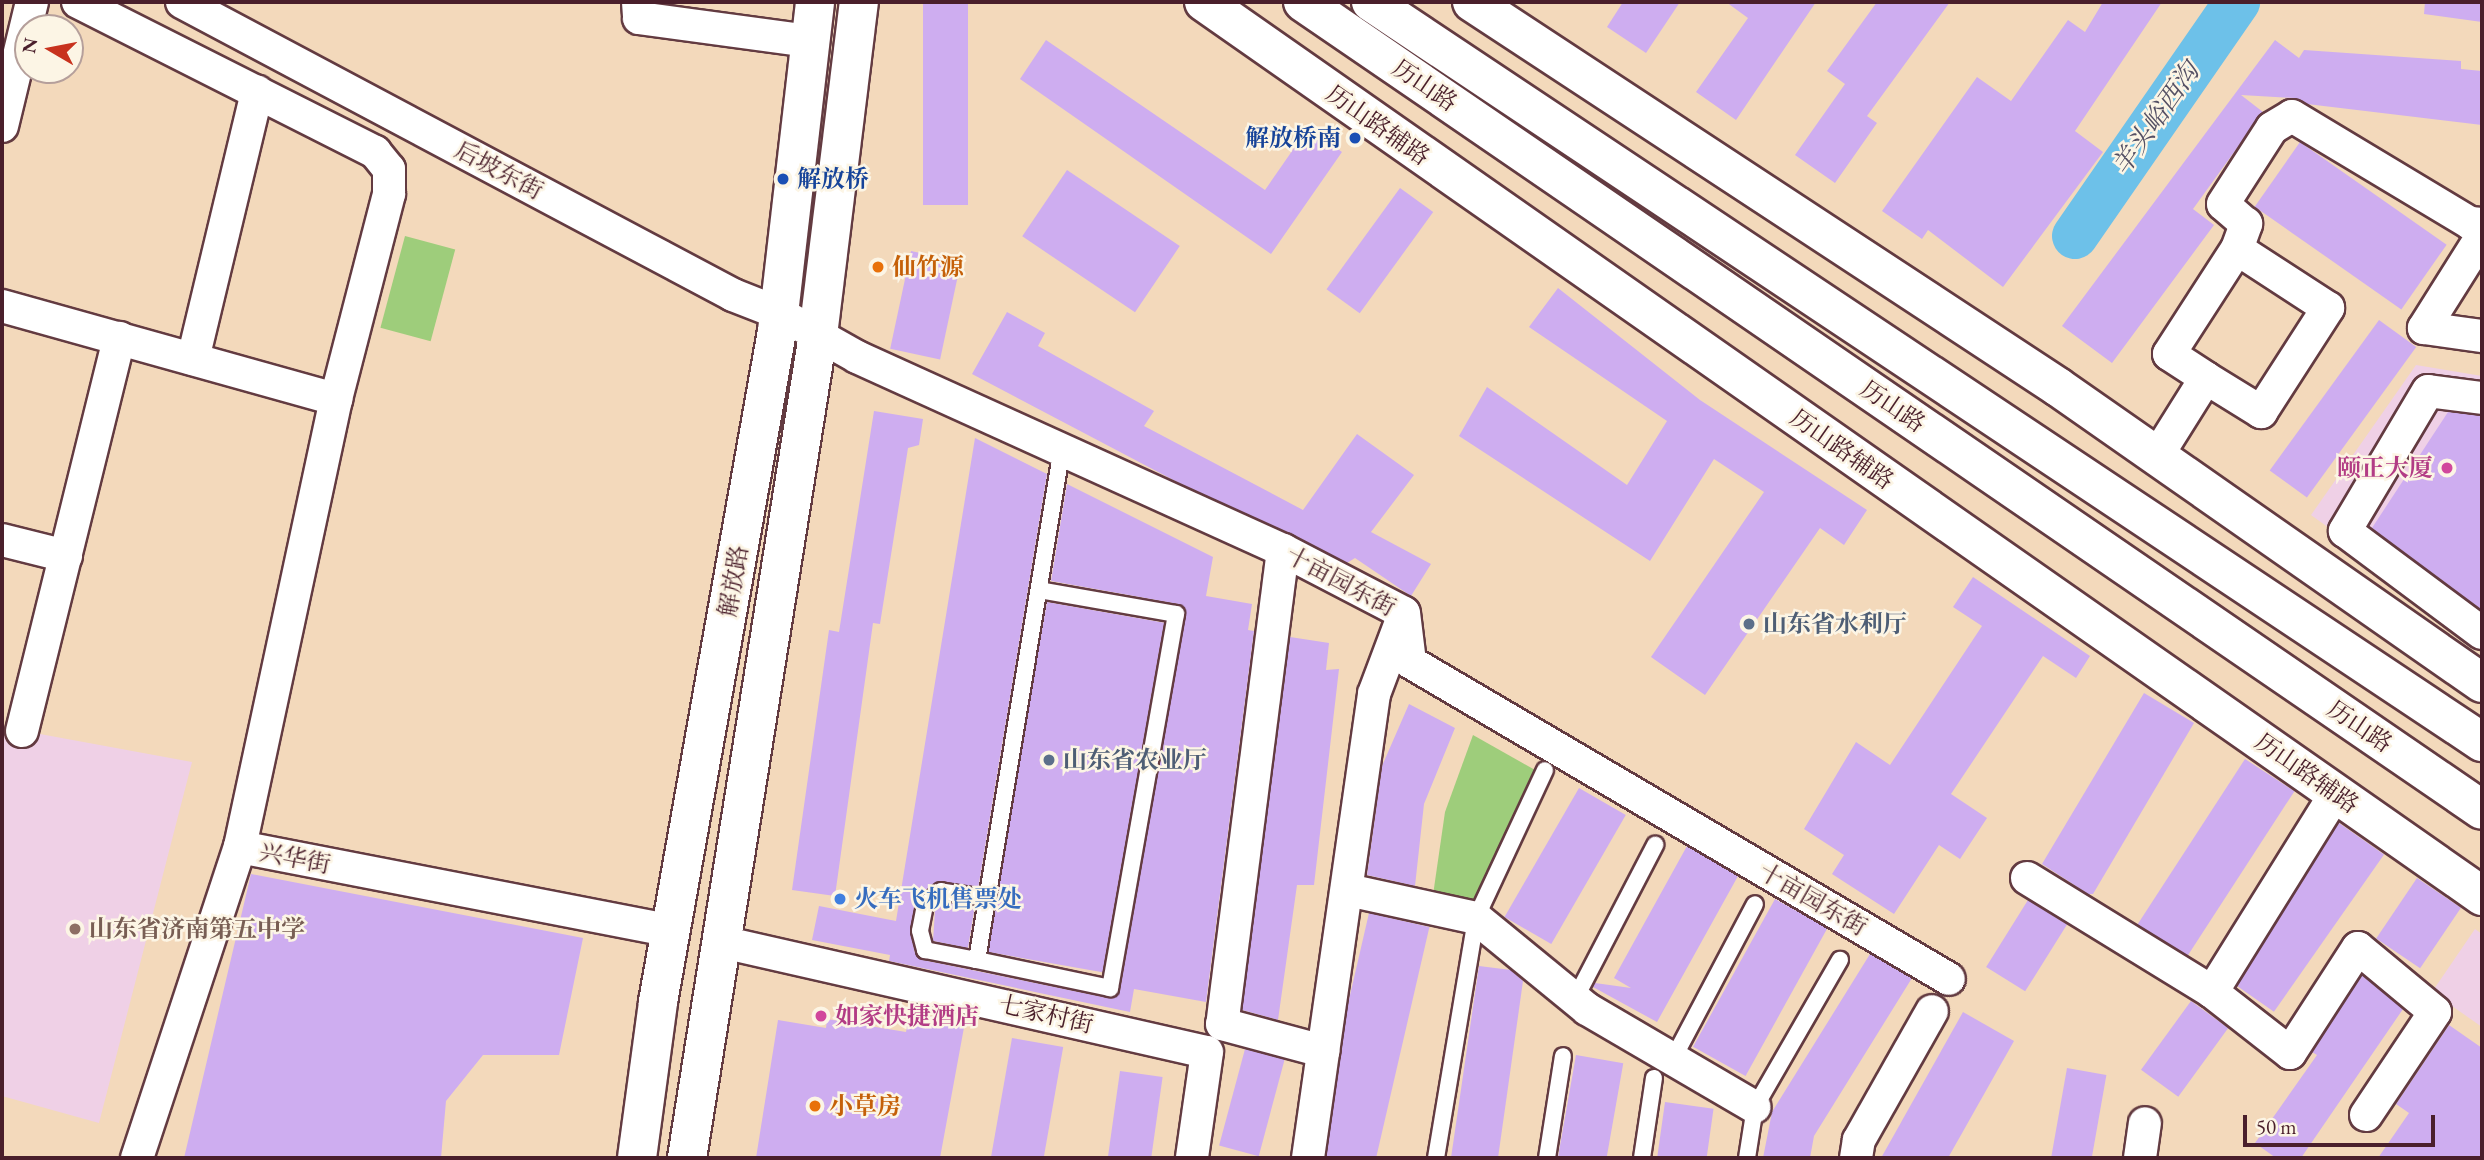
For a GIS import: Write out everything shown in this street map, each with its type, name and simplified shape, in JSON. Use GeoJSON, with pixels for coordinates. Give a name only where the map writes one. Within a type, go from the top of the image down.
{"type":"FeatureCollection","features":[{"type":"Feature","properties":{"kind":"main road","name":"解放路"},"geometry":{"type":"LineString","coordinates":[[637,1158],[671,931],[779,313],[815,2]]}},
{"type":"Feature","properties":{"kind":"main road","name":"解放路"},"geometry":{"type":"LineString","coordinates":[[687,1158],[818,335],[859,2]]}},
{"type":"Feature","properties":{"kind":"main road","name":"历山路辅路"},"geometry":{"type":"LineString","coordinates":[[1204,2],[2482,895]]}},
{"type":"Feature","properties":{"kind":"main road","name":"历山路"},"geometry":{"type":"LineString","coordinates":[[1303,2],[2482,810]]}},
{"type":"Feature","properties":{"kind":"main road","name":"历山路"},"geometry":{"type":"LineString","coordinates":[[1371,2],[2482,742]]}},
{"type":"Feature","properties":{"kind":"main road"},"geometry":{"type":"LineString","coordinates":[[1472,2],[2157,456],[2482,683]]}},
{"type":"Feature","properties":{"kind":"street"},"geometry":{"type":"LineString","coordinates":[[2,127],[32,2]]}},
{"type":"Feature","properties":{"kind":"street"},"geometry":{"type":"LineString","coordinates":[[78,2],[375,152],[389,169],[389,194],[335,399],[240,847]]}},
{"type":"Feature","properties":{"kind":"street","name":"后坡东街"},"geometry":{"type":"LineString","coordinates":[[182,2],[234,14],[733,295],[779,313],[818,335]]}},
{"type":"Feature","properties":{"kind":"street"},"geometry":{"type":"LineString","coordinates":[[638,2],[639,18],[810,41]]}},
{"type":"Feature","properties":{"kind":"street"},"geometry":{"type":"LineString","coordinates":[[193,359],[257,92]]}},
{"type":"Feature","properties":{"kind":"street"},"geometry":{"type":"LineString","coordinates":[[2237,249],[2328,308],[2261,412],[2169,354],[2237,249],[2246,223],[2223,204],[2272,128],[2292,116],[2470,223],[2482,224]]}},
{"type":"Feature","properties":{"kind":"street"},"geometry":{"type":"LineString","coordinates":[[2482,236],[2424,328],[2482,336]]}},
{"type":"Feature","properties":{"kind":"street"},"geometry":{"type":"LineString","coordinates":[[2,306],[335,399]]}},
{"type":"Feature","properties":{"kind":"street","name":"十亩园东街"},"geometry":{"type":"LineString","coordinates":[[818,335],[857,357],[1283,550],[1404,613],[1410,662],[1949,979]]}},
{"type":"Feature","properties":{"kind":"street"},"geometry":{"type":"LineString","coordinates":[[22,731],[119,338]]}},
{"type":"Feature","properties":{"kind":"street"},"geometry":{"type":"LineString","coordinates":[[2157,456],[2206,378]]}},
{"type":"Feature","properties":{"kind":"street"},"geometry":{"type":"LineString","coordinates":[[2482,398],[2428,391],[2345,531],[2482,633]]}},
{"type":"Feature","properties":{"kind":"street"},"geometry":{"type":"LineString","coordinates":[[2,540],[66,556]]}},
{"type":"Feature","properties":{"kind":"street"},"geometry":{"type":"LineString","coordinates":[[1283,550],[1222,1024],[1323,1051]]}},
{"type":"Feature","properties":{"kind":"street"},"geometry":{"type":"LineString","coordinates":[[1308,1158],[1374,694],[1404,613]]}},
{"type":"Feature","properties":{"kind":"street"},"geometry":{"type":"LineString","coordinates":[[2212,992],[2336,793]]}},
{"type":"Feature","properties":{"kind":"street","name":"兴华街"},"geometry":{"type":"LineString","coordinates":[[137,1158],[240,847],[671,931]]}},
{"type":"Feature","properties":{"kind":"street"},"geometry":{"type":"LineString","coordinates":[[2027,878],[2212,992],[2290,1053],[2358,948],[2435,1012],[2366,1115]]}},
{"type":"Feature","properties":{"kind":"street"},"geometry":{"type":"LineString","coordinates":[[1348,890],[1476,918],[1664,1068],[1755,1107]]}},
{"type":"Feature","properties":{"kind":"street","name":"七家村街"},"geometry":{"type":"LineString","coordinates":[[722,942],[1207,1052],[1192,1158]]}},
{"type":"Feature","properties":{"kind":"street"},"geometry":{"type":"LineString","coordinates":[[1856,1158],[1859,1140],[1931,1011]]}},
{"type":"Feature","properties":{"kind":"street"},"geometry":{"type":"LineString","coordinates":[[2140,1158],[2145,1123]]}},
{"type":"Feature","properties":{"kind":"lane"},"geometry":{"type":"LineString","coordinates":[[977,960],[1062,448]]}},
{"type":"Feature","properties":{"kind":"lane"},"geometry":{"type":"LineString","coordinates":[[971,896],[941,891],[925,905],[920,931],[925,950],[1110,988],[1176,614],[1039,590]]}},
{"type":"Feature","properties":{"kind":"lane"},"geometry":{"type":"LineString","coordinates":[[1436,1158],[1476,918],[1545,770]]}},
{"type":"Feature","properties":{"kind":"lane"},"geometry":{"type":"LineString","coordinates":[[1575,999],[1655,845]]}},
{"type":"Feature","properties":{"kind":"lane"},"geometry":{"type":"LineString","coordinates":[[1642,1158],[1664,1068],[1755,904]]}},
{"type":"Feature","properties":{"kind":"lane"},"geometry":{"type":"LineString","coordinates":[[1747,1158],[1755,1107],[1840,960]]}},
{"type":"Feature","properties":{"kind":"lane"},"geometry":{"type":"LineString","coordinates":[[1547,1158],[1563,1056]]}},
{"type":"Feature","properties":{"kind":"shaded area"},"geometry":{"type":"Polygon","coordinates":[[[2416,365],[2482,376],[2482,638],[2311,515],[2416,365]]]}},
{"type":"Feature","properties":{"kind":"shaded area","name":"山东省济南第五中学"},"geometry":{"type":"Polygon","coordinates":[[[2,727],[192,762],[99,1123],[2,1096],[2,727]]]}},
{"type":"Feature","properties":{"kind":"shaded area"},"geometry":{"type":"Polygon","coordinates":[[[2475,929],[2482,934],[2482,1027],[2432,992],[2475,929]]]}},
{"type":"Feature","properties":{"kind":"green space"},"geometry":{"type":"Polygon","coordinates":[[[405,236],[455,249],[431,341],[380,328],[405,236]]]}},
{"type":"Feature","properties":{"kind":"green space"},"geometry":{"type":"Polygon","coordinates":[[[1473,735],[1535,770],[1473,902],[1433,895],[1445,812],[1473,735]]]}},
{"type":"Feature","properties":{"kind":"building"},"geometry":{"type":"Polygon","coordinates":[[[923,2],[968,2],[968,205],[923,205],[923,2]]]}},
{"type":"Feature","properties":{"kind":"building"},"geometry":{"type":"Polygon","coordinates":[[[1623,2],[1680,2],[1646,53],[1607,27],[1623,2]]]}},
{"type":"Feature","properties":{"kind":"building"},"geometry":{"type":"Polygon","coordinates":[[[1726,2],[1816,2],[1736,120],[1696,92],[1748,18],[1726,2]]]}},
{"type":"Feature","properties":{"kind":"building"},"geometry":{"type":"Polygon","coordinates":[[[1877,2],[1950,2],[1867,116],[1877,123],[1835,183],[1795,155],[1845,84],[1827,71],[1877,2]]]}},
{"type":"Feature","properties":{"kind":"building"},"geometry":{"type":"Polygon","coordinates":[[[2103,2],[2162,2],[2075,131],[2103,152],[2003,287],[1928,230],[1922,239],[1882,211],[1977,77],[2011,101],[2068,20],[2085,32],[2103,2]]]}},
{"type":"Feature","properties":{"kind":"building"},"geometry":{"type":"Polygon","coordinates":[[[2425,2],[2482,2],[2482,22],[2424,14],[2425,2]]]}},
{"type":"Feature","properties":{"kind":"building"},"geometry":{"type":"Polygon","coordinates":[[[1046,40],[1265,190],[1308,128],[1342,152],[1271,254],[1020,79],[1046,40]]]}},
{"type":"Feature","properties":{"kind":"building"},"geometry":{"type":"Polygon","coordinates":[[[2275,40],[2299,58],[2304,50],[2461,61],[2461,69],[2482,71],[2482,125],[2307,104],[2293,98],[2241,95],[2263,112],[2193,209],[2214,225],[2112,363],[2062,326],[2275,40]]]}},
{"type":"Feature","properties":{"kind":"building"},"geometry":{"type":"Polygon","coordinates":[[[2300,142],[2447,245],[2401,309],[2255,207],[2300,142]]]}},
{"type":"Feature","properties":{"kind":"building"},"geometry":{"type":"Polygon","coordinates":[[[1067,170],[1180,246],[1135,312],[1022,236],[1067,170]]]}},
{"type":"Feature","properties":{"kind":"building"},"geometry":{"type":"Polygon","coordinates":[[[1400,188],[1433,212],[1360,313],[1327,289],[1400,188]]]}},
{"type":"Feature","properties":{"kind":"building"},"geometry":{"type":"Polygon","coordinates":[[[911,251],[961,262],[940,359],[890,349],[911,251]]]}},
{"type":"Feature","properties":{"kind":"building"},"geometry":{"type":"Polygon","coordinates":[[[1558,288],[1700,400],[1867,510],[1844,545],[1820,528],[1705,695],[1651,657],[1764,492],[1714,459],[1650,561],[1459,436],[1487,387],[1627,485],[1667,421],[1529,327],[1558,288]]]}},
{"type":"Feature","properties":{"kind":"building"},"geometry":{"type":"Polygon","coordinates":[[[1007,312],[1045,333],[1038,346],[1154,411],[1144,426],[1303,510],[1357,434],[1414,475],[1371,532],[1431,564],[1411,596],[1355,558],[1347,563],[1179,483],[972,374],[1007,312]]]}},
{"type":"Feature","properties":{"kind":"building"},"geometry":{"type":"Polygon","coordinates":[[[2379,320],[2416,347],[2307,498],[2270,470],[2379,320]]]}},
{"type":"Feature","properties":{"kind":"building"},"geometry":{"type":"Polygon","coordinates":[[[874,411],[923,419],[919,445],[908,448],[880,624],[873,623],[835,896],[792,890],[829,630],[839,632],[874,411]]]}},
{"type":"Feature","properties":{"kind":"building","name":"颐正大厦"},"geometry":{"type":"Polygon","coordinates":[[[2448,412],[2482,416],[2482,610],[2372,528],[2448,412]]]}},
{"type":"Feature","properties":{"kind":"building"},"geometry":{"type":"Polygon","coordinates":[[[975,438],[1047,474],[978,889],[939,881],[918,897],[910,930],[915,953],[923,960],[1108,998],[1120,990],[1186,611],[1178,604],[1051,581],[1067,484],[1213,557],[1206,596],[1252,604],[1248,630],[1254,631],[1206,1002],[1134,989],[1130,1012],[889,961],[890,955],[812,940],[819,906],[896,921],[975,438]]]}},
{"type":"Feature","properties":{"kind":"building"},"geometry":{"type":"Polygon","coordinates":[[[1973,577],[2090,656],[2076,678],[2043,656],[1951,794],[1987,818],[1960,859],[1939,845],[1894,914],[1832,874],[1844,855],[1804,829],[1856,742],[1890,765],[1982,626],[1953,607],[1973,577]]]}},
{"type":"Feature","properties":{"kind":"building"},"geometry":{"type":"Polygon","coordinates":[[[1047,602],[1164,623],[1103,972],[985,952],[1047,602]]]}},
{"type":"Feature","properties":{"kind":"building"},"geometry":{"type":"Polygon","coordinates":[[[1290,637],[1329,643],[1326,670],[1339,669],[1314,885],[1297,885],[1278,1020],[1242,1010],[1290,637]]]}},
{"type":"Feature","properties":{"kind":"building"},"geometry":{"type":"Polygon","coordinates":[[[2144,693],[2194,723],[2093,894],[2088,894],[2042,864],[2144,693]]]}},
{"type":"Feature","properties":{"kind":"building"},"geometry":{"type":"Polygon","coordinates":[[[1409,704],[1455,728],[1424,804],[1415,886],[1367,875],[1382,766],[1409,704]]]}},
{"type":"Feature","properties":{"kind":"building"},"geometry":{"type":"Polygon","coordinates":[[[2245,759],[2294,791],[2187,957],[2137,925],[2245,759]]]}},
{"type":"Feature","properties":{"kind":"building"},"geometry":{"type":"Polygon","coordinates":[[[1579,788],[1626,815],[1551,944],[1504,917],[1579,788]]]}},
{"type":"Feature","properties":{"kind":"building"},"geometry":{"type":"Polygon","coordinates":[[[2339,823],[2384,855],[2274,1012],[2229,980],[2339,823]]]}},
{"type":"Feature","properties":{"kind":"building"},"geometry":{"type":"Polygon","coordinates":[[[1687,846],[1738,876],[1657,1022],[1593,987],[1595,983],[1631,988],[1614,978],[1687,846]]]}},
{"type":"Feature","properties":{"kind":"building"},"geometry":{"type":"Polygon","coordinates":[[[251,874],[583,938],[559,1055],[483,1055],[446,1101],[441,1158],[184,1158],[251,874]]]}},
{"type":"Feature","properties":{"kind":"building"},"geometry":{"type":"Polygon","coordinates":[[[2417,878],[2461,908],[2420,968],[2376,939],[2417,878]]]}},
{"type":"Feature","properties":{"kind":"building"},"geometry":{"type":"Polygon","coordinates":[[[1775,899],[1827,928],[1746,1076],[1693,1047],[1775,899]]]}},
{"type":"Feature","properties":{"kind":"building"},"geometry":{"type":"Polygon","coordinates":[[[2028,900],[2067,924],[2025,991],[1986,967],[2028,900]]]}},
{"type":"Feature","properties":{"kind":"building"},"geometry":{"type":"Polygon","coordinates":[[[944,902],[975,905],[968,948],[933,941],[935,911],[944,902]]]}},
{"type":"Feature","properties":{"kind":"building"},"geometry":{"type":"Polygon","coordinates":[[[1369,913],[1429,927],[1376,1158],[1328,1158],[1313,1155],[1369,913]]]}},
{"type":"Feature","properties":{"kind":"building"},"geometry":{"type":"Polygon","coordinates":[[[1870,954],[1912,978],[1814,1136],[1810,1158],[1763,1158],[1772,1112],[1870,954]]]}},
{"type":"Feature","properties":{"kind":"building"},"geometry":{"type":"Polygon","coordinates":[[[1479,966],[1511,970],[1523,981],[1498,1158],[1451,1158],[1479,966]]]}},
{"type":"Feature","properties":{"kind":"building"},"geometry":{"type":"Polygon","coordinates":[[[2362,975],[2403,1009],[2301,1158],[2276,1158],[2255,1143],[2317,1055],[2312,1052],[2362,975]]]}},
{"type":"Feature","properties":{"kind":"building"},"geometry":{"type":"Polygon","coordinates":[[[2191,1001],[2228,1028],[2178,1097],[2141,1070],[2191,1001]]]}},
{"type":"Feature","properties":{"kind":"building"},"geometry":{"type":"Polygon","coordinates":[[[1963,1012],[2014,1041],[1948,1158],[1881,1158],[1963,1012]]]}},
{"type":"Feature","properties":{"kind":"building"},"geometry":{"type":"Polygon","coordinates":[[[910,1013],[965,1022],[940,1158],[756,1158],[778,1020],[826,1028],[827,1019],[906,1032],[910,1013]]]}},
{"type":"Feature","properties":{"kind":"building"},"geometry":{"type":"Polygon","coordinates":[[[2449,1025],[2482,1048],[2482,1158],[2378,1158],[2409,1113],[2396,1104],[2449,1025]]]}},
{"type":"Feature","properties":{"kind":"building"},"geometry":{"type":"Polygon","coordinates":[[[1012,1038],[1063,1047],[1044,1158],[991,1158],[1012,1038]]]}},
{"type":"Feature","properties":{"kind":"building"},"geometry":{"type":"Polygon","coordinates":[[[1245,1049],[1285,1060],[1259,1156],[1219,1146],[1245,1049]]]}},
{"type":"Feature","properties":{"kind":"building"},"geometry":{"type":"Polygon","coordinates":[[[1576,1055],[1623,1063],[1607,1158],[1558,1158],[1576,1055]]]}},
{"type":"Feature","properties":{"kind":"building"},"geometry":{"type":"Polygon","coordinates":[[[2067,1068],[2106,1075],[2092,1158],[2051,1158],[2067,1068]]]}},
{"type":"Feature","properties":{"kind":"building"},"geometry":{"type":"Polygon","coordinates":[[[1120,1071],[1163,1077],[1151,1158],[1108,1158],[1120,1071]]]}},
{"type":"Feature","properties":{"kind":"building"},"geometry":{"type":"Polygon","coordinates":[[[1665,1102],[1714,1109],[1707,1158],[1657,1158],[1665,1102]]]}},
{"type":"Feature","properties":{"kind":"waterway","name":"羊头峪西沟"},"geometry":{"type":"LineString","coordinates":[[2075,236],[2237,2]]}},
{"type":"Feature","properties":{"kind":"place","name":"解放桥南"},"geometry":{"type":"Point","coordinates":[1355,138]}},
{"type":"Feature","properties":{"kind":"place","name":"解放桥"},"geometry":{"type":"Point","coordinates":[783,179]}},
{"type":"Feature","properties":{"kind":"place","name":"仙竹源"},"geometry":{"type":"Point","coordinates":[878,267]}},
{"type":"Feature","properties":{"kind":"place","name":"颐正大厦"},"geometry":{"type":"Point","coordinates":[2447,468]}},
{"type":"Feature","properties":{"kind":"place","name":"山东省水利厅"},"geometry":{"type":"Point","coordinates":[1749,624]}},
{"type":"Feature","properties":{"kind":"place","name":"山东省农业厅"},"geometry":{"type":"Point","coordinates":[1049,760]}},
{"type":"Feature","properties":{"kind":"place","name":"火车飞机售票处"},"geometry":{"type":"Point","coordinates":[840,899]}},
{"type":"Feature","properties":{"kind":"place","name":"山东省济南第五中学"},"geometry":{"type":"Point","coordinates":[75,929]}},
{"type":"Feature","properties":{"kind":"place","name":"如家快捷酒店"},"geometry":{"type":"Point","coordinates":[821,1016]}},
{"type":"Feature","properties":{"kind":"place","name":"小草房"},"geometry":{"type":"Point","coordinates":[815,1106]}}]}
